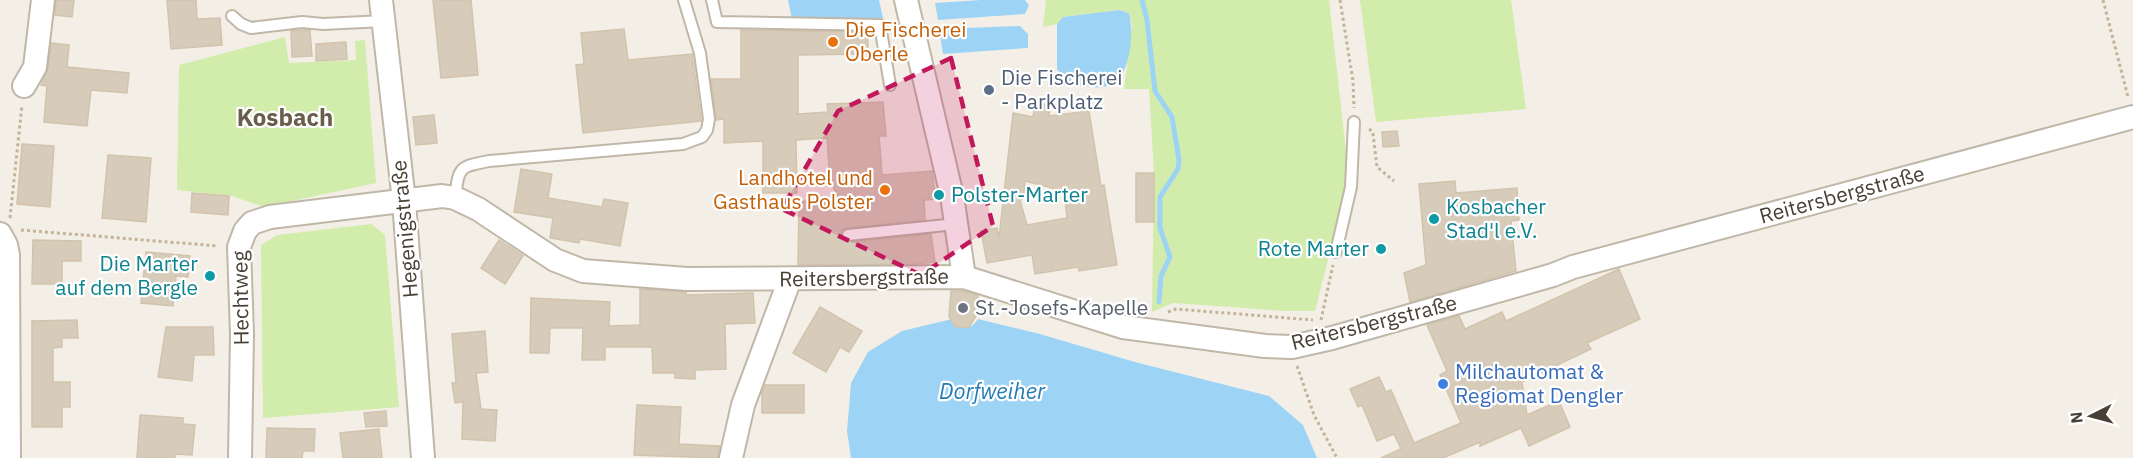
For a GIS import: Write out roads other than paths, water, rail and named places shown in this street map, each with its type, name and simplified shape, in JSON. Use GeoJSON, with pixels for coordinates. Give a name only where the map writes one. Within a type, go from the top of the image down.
{"type":"FeatureCollection","features":[{"type":"Feature","properties":{"kind":"street"},"geometry":{"type":"LineString","coordinates":[[24,87],[35,67],[44,0]]}},
{"type":"Feature","properties":{"kind":"street"},"geometry":{"type":"LineString","coordinates":[[906,0],[952,196],[964,277]]}},
{"type":"Feature","properties":{"kind":"street","name":"Hegenigstraße"},"geometry":{"type":"LineString","coordinates":[[383,11],[404,201],[423,458]]}},
{"type":"Feature","properties":{"kind":"street","name":"Reitersbergstraße"},"geometry":{"type":"LineString","coordinates":[[404,201],[442,196],[455,198],[478,209],[555,260],[583,271],[687,279],[964,277],[1123,327],[1265,346],[1292,347],[1343,335],[1553,276],[1585,264],[2132,111]]}},
{"type":"Feature","properties":{"kind":"street","name":"Hechtweg"},"geometry":{"type":"LineString","coordinates":[[240,458],[242,334],[239,248],[245,231],[252,223],[260,219],[404,201]]}},
{"type":"Feature","properties":{"kind":"street"},"geometry":{"type":"LineString","coordinates":[[4,233],[8,255],[9,458]]}},
{"type":"Feature","properties":{"kind":"street"},"geometry":{"type":"LineString","coordinates":[[731,458],[743,405],[790,279]]}},
{"type":"Feature","properties":{"kind":"lane"},"geometry":{"type":"LineString","coordinates":[[455,198],[457,179],[461,170],[468,165],[683,144],[702,137],[707,130],[709,119],[700,53],[684,0]]}},
{"type":"Feature","properties":{"kind":"lane"},"geometry":{"type":"LineString","coordinates":[[712,0],[717,22],[880,25],[891,85]]}},
{"type":"Feature","properties":{"kind":"lane"},"geometry":{"type":"LineString","coordinates":[[232,16],[241,24],[251,28],[302,22],[322,24],[383,11]]}},
{"type":"Feature","properties":{"kind":"lane"},"geometry":{"type":"LineString","coordinates":[[1336,252],[1351,188],[1354,122]]}},
{"type":"Feature","properties":{"kind":"lane"},"geometry":{"type":"LineString","coordinates":[[848,235],[956,224]]}},
{"type":"Feature","properties":{"kind":"water"},"geometry":{"type":"Polygon","coordinates":[[[788,0],[879,0],[883,18],[792,19],[788,0]]]}},
{"type":"Feature","properties":{"kind":"water"},"geometry":{"type":"Polygon","coordinates":[[[1025,0],[1029,5],[1025,14],[938,20],[935,3],[1025,0]]]}},
{"type":"Feature","properties":{"kind":"water"},"geometry":{"type":"Polygon","coordinates":[[[1119,10],[1129,13],[1131,40],[1127,62],[1119,79],[1113,84],[1102,87],[1066,83],[1057,69],[1057,24],[1063,17],[1119,10]]]}},
{"type":"Feature","properties":{"kind":"water"},"geometry":{"type":"Polygon","coordinates":[[[1020,26],[1028,34],[1028,48],[943,54],[939,29],[1020,26]]]}},
{"type":"Feature","properties":{"kind":"water","name":"Dorfweiher"},"geometry":{"type":"Polygon","coordinates":[[[952,319],[956,326],[960,327],[971,326],[978,319],[1040,334],[1135,362],[1269,396],[1303,425],[1317,458],[851,458],[847,431],[851,383],[868,352],[902,331],[952,319]]]}},
{"type":"Feature","properties":{"kind":"waterway"},"geometry":{"type":"LineString","coordinates":[[1142,0],[1147,20],[1155,91],[1172,117],[1179,160],[1178,169],[1160,197],[1160,228],[1170,257],[1161,276],[1159,302]]}},
{"type":"Feature","properties":{"kind":"place","name":"Die Fischerei Oberle"},"geometry":{"type":"Point","coordinates":[833,42]}},
{"type":"Feature","properties":{"kind":"place","name":"Die Fischerei - Parkplatz"},"geometry":{"type":"Point","coordinates":[989,90]}},
{"type":"Feature","properties":{"kind":"place","name":"Landhotel und Gasthaus Polster"},"geometry":{"type":"Point","coordinates":[885,190]}},
{"type":"Feature","properties":{"kind":"place","name":"Polster-Marter"},"geometry":{"type":"Point","coordinates":[939,195]}},
{"type":"Feature","properties":{"kind":"place","name":"Kosbacher Stad'l e.V."},"geometry":{"type":"Point","coordinates":[1434,219]}},
{"type":"Feature","properties":{"kind":"place","name":"Rote Marter"},"geometry":{"type":"Point","coordinates":[1381,249]}},
{"type":"Feature","properties":{"kind":"place","name":"Die Marter auf dem Bergle"},"geometry":{"type":"Point","coordinates":[210,276]}},
{"type":"Feature","properties":{"kind":"place","name":"St.-Josefs-Kapelle"},"geometry":{"type":"Point","coordinates":[963,308]}},
{"type":"Feature","properties":{"kind":"place","name":"Milchautomat & Regiomat Dengler"},"geometry":{"type":"Point","coordinates":[1443,384]}},
{"type":"Feature","properties":{"kind":"district","name":"Kosbach"},"geometry":{"type":"Point","coordinates":[285,118]}}]}
